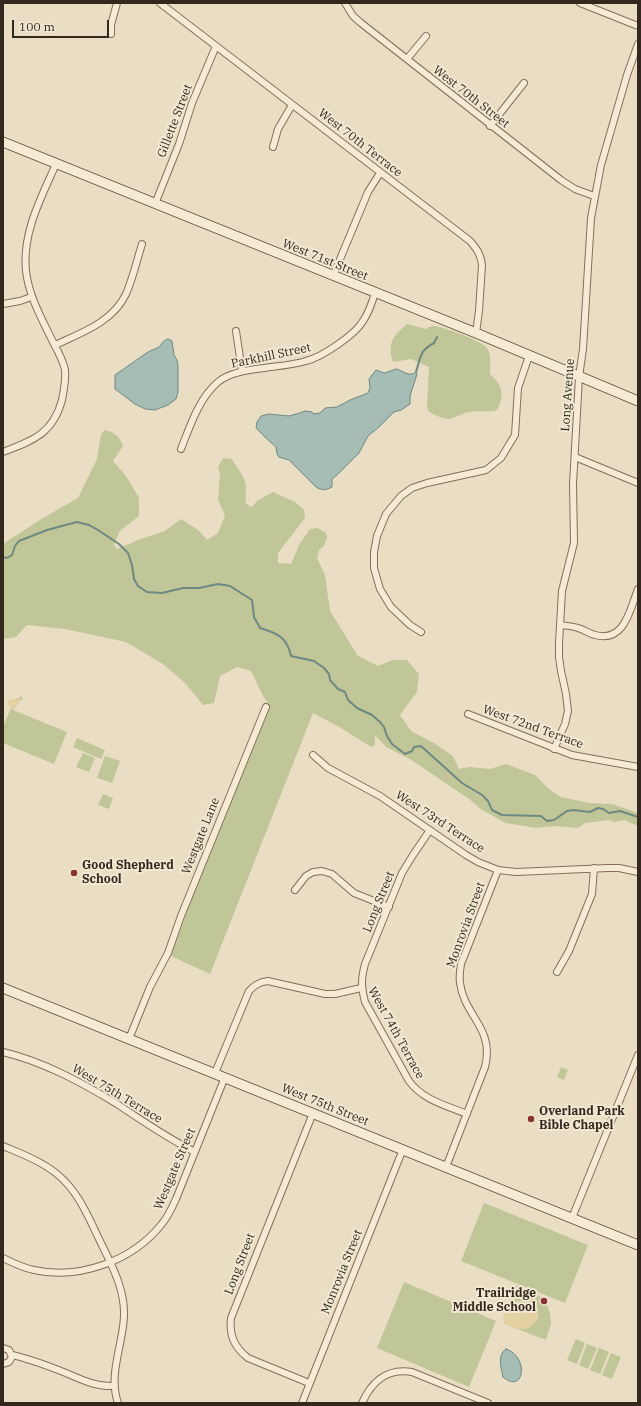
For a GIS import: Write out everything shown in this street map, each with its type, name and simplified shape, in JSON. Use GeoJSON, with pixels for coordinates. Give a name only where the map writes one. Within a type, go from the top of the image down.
{"type":"FeatureCollection","features":[{"type":"Feature","properties":{"kind":"main road","name":"West 71st Street"},"geometry":{"type":"LineString","coordinates":[[3,142],[476,333],[638,401]]}},
{"type":"Feature","properties":{"kind":"main road","name":"West 75th Street"},"geometry":{"type":"LineString","coordinates":[[3,988],[638,1245]]}},
{"type":"Feature","properties":{"kind":"street"},"geometry":{"type":"LineString","coordinates":[[111,34],[111,25],[117,3]]}},
{"type":"Feature","properties":{"kind":"street","name":"West 70th Terrace"},"geometry":{"type":"LineString","coordinates":[[160,3],[470,241],[478,250],[482,265],[476,333]]}},
{"type":"Feature","properties":{"kind":"street","name":"West 70th Street"},"geometry":{"type":"LineString","coordinates":[[345,3],[353,16],[490,126],[568,185],[594,196]]}},
{"type":"Feature","properties":{"kind":"street"},"geometry":{"type":"LineString","coordinates":[[580,3],[638,26]]}},
{"type":"Feature","properties":{"kind":"street"},"geometry":{"type":"LineString","coordinates":[[407,59],[426,36]]}},
{"type":"Feature","properties":{"kind":"street","name":"Long Avenue"},"geometry":{"type":"LineString","coordinates":[[554,749],[565,724],[568,711],[559,657],[560,625],[562,591],[574,543],[573,499],[579,377],[591,218],[594,196],[605,150],[627,75],[638,44]]}},
{"type":"Feature","properties":{"kind":"street","name":"Gillette Street"},"geometry":{"type":"LineString","coordinates":[[155,204],[179,144],[192,103],[216,46]]}},
{"type":"Feature","properties":{"kind":"street"},"geometry":{"type":"LineString","coordinates":[[490,126],[524,83]]}},
{"type":"Feature","properties":{"kind":"street"},"geometry":{"type":"LineString","coordinates":[[273,147],[278,129],[292,105]]}},
{"type":"Feature","properties":{"kind":"street"},"geometry":{"type":"LineString","coordinates":[[3,452],[31,441],[40,435],[50,425],[58,412],[63,397],[65,380],[63,361],[31,296],[26,270],[28,235],[32,220],[56,164]]}},
{"type":"Feature","properties":{"kind":"street"},"geometry":{"type":"LineString","coordinates":[[333,276],[368,192],[380,173]]}},
{"type":"Feature","properties":{"kind":"street"},"geometry":{"type":"LineString","coordinates":[[55,345],[91,328],[105,319],[116,308],[125,294],[142,244]]}},
{"type":"Feature","properties":{"kind":"street","name":"Parkhill Street"},"geometry":{"type":"LineString","coordinates":[[181,449],[199,407],[209,391],[219,380],[242,371],[305,362],[314,359],[357,329],[363,322],[375,293]]}},
{"type":"Feature","properties":{"kind":"street"},"geometry":{"type":"LineString","coordinates":[[3,304],[20,301],[31,296]]}},
{"type":"Feature","properties":{"kind":"street"},"geometry":{"type":"LineString","coordinates":[[236,331],[242,371]]}},
{"type":"Feature","properties":{"kind":"street"},"geometry":{"type":"LineString","coordinates":[[421,632],[410,625],[391,607],[380,589],[374,568],[374,552],[377,536],[386,514],[401,496],[412,488],[427,482],[486,470],[501,458],[515,435],[518,388],[529,356]]}},
{"type":"Feature","properties":{"kind":"street"},"geometry":{"type":"LineString","coordinates":[[575,457],[638,483]]}},
{"type":"Feature","properties":{"kind":"street"},"geometry":{"type":"LineString","coordinates":[[560,625],[580,628],[594,635],[604,637],[617,633],[622,628],[638,589]]}},
{"type":"Feature","properties":{"kind":"street","name":"Westgate Lane"},"geometry":{"type":"LineString","coordinates":[[129,1039],[150,987],[168,953],[181,916],[266,707]]}},
{"type":"Feature","properties":{"kind":"street","name":"West 72nd Terrace"},"geometry":{"type":"LineString","coordinates":[[468,714],[572,755],[638,767]]}},
{"type":"Feature","properties":{"kind":"street","name":"West 73rd Terrace"},"geometry":{"type":"LineString","coordinates":[[313,755],[331,771],[380,796],[466,855],[498,870],[527,872],[619,868],[638,872]]}},
{"type":"Feature","properties":{"kind":"street","name":"Long Street"},"geometry":{"type":"LineString","coordinates":[[361,988],[362,977],[366,964],[402,874],[430,830]]}},
{"type":"Feature","properties":{"kind":"street"},"geometry":{"type":"LineString","coordinates":[[557,972],[569,951],[592,894],[594,868]]}},
{"type":"Feature","properties":{"kind":"street","name":"Monrovia Street"},"geometry":{"type":"LineString","coordinates":[[446,1167],[485,1067],[487,1058],[488,1048],[486,1039],[462,993],[460,974],[461,964],[498,870]]}},
{"type":"Feature","properties":{"kind":"street"},"geometry":{"type":"LineString","coordinates":[[294,890],[306,876],[313,872],[322,871],[332,874],[354,893],[388,907]]}},
{"type":"Feature","properties":{"kind":"street","name":"West 74th Terrace"},"geometry":{"type":"LineString","coordinates":[[215,1073],[249,991],[254,985],[268,981],[325,994],[335,994],[361,988],[365,1002],[409,1081],[415,1089],[431,1100],[467,1114]]}},
{"type":"Feature","properties":{"kind":"street","name":"West 75th Terrace"},"geometry":{"type":"LineString","coordinates":[[3,1052],[32,1061],[70,1078],[118,1105],[161,1134],[195,1152]]}},
{"type":"Feature","properties":{"kind":"street"},"geometry":{"type":"LineString","coordinates":[[572,1218],[638,1055]]}},
{"type":"Feature","properties":{"kind":"street","name":"Westgate Street"},"geometry":{"type":"LineString","coordinates":[[3,1258],[35,1270],[62,1273],[87,1270],[110,1262],[128,1253],[142,1243],[162,1225],[170,1213],[225,1077]]}},
{"type":"Feature","properties":{"kind":"street","name":"Long Street"},"geometry":{"type":"LineString","coordinates":[[309,1383],[248,1358],[240,1352],[235,1345],[231,1337],[230,1326],[231,1318],[313,1113]]}},
{"type":"Feature","properties":{"kind":"street"},"geometry":{"type":"LineString","coordinates":[[3,1146],[35,1159],[58,1174],[69,1185],[79,1199],[110,1262],[118,1281],[124,1304],[123,1327],[114,1380],[118,1403]]}},
{"type":"Feature","properties":{"kind":"street","name":"Monrovia Street"},"geometry":{"type":"LineString","coordinates":[[302,1403],[403,1149]]}},
{"type":"Feature","properties":{"kind":"street"},"geometry":{"type":"LineString","coordinates":[[3,1348],[9,1350],[12,1355],[34,1361],[93,1384],[106,1387],[114,1386]]}},
{"type":"Feature","properties":{"kind":"street"},"geometry":{"type":"LineString","coordinates":[[3,1364],[9,1362],[12,1355]]}},
{"type":"Feature","properties":{"kind":"street"},"geometry":{"type":"LineString","coordinates":[[362,1403],[370,1387],[376,1381],[389,1374],[406,1371],[412,1372],[488,1403]]}},
{"type":"Feature","properties":{"kind":"green space"},"geometry":{"type":"Polygon","coordinates":[[[407,324],[426,329],[434,326],[445,328],[483,344],[488,350],[490,356],[490,374],[498,383],[502,395],[500,405],[497,410],[469,412],[448,419],[428,411],[429,367],[411,359],[393,362],[391,355],[392,340],[407,324]]]}},
{"type":"Feature","properties":{"kind":"green space"},"geometry":{"type":"Polygon","coordinates":[[[105,430],[117,435],[122,443],[123,446],[113,461],[126,476],[139,498],[139,516],[120,531],[114,545],[117,549],[165,531],[181,519],[198,530],[207,540],[218,533],[225,515],[218,500],[220,474],[218,467],[223,458],[232,459],[245,481],[246,504],[252,507],[257,501],[273,492],[295,502],[304,510],[305,518],[278,553],[278,563],[291,564],[299,545],[310,529],[317,528],[326,533],[327,537],[324,546],[319,550],[317,558],[325,575],[330,611],[358,656],[378,666],[393,660],[407,660],[419,674],[417,692],[400,715],[411,731],[434,743],[453,756],[459,769],[470,767],[490,769],[506,764],[535,775],[549,789],[561,797],[589,803],[612,804],[638,813],[638,826],[624,820],[614,822],[609,820],[585,823],[578,828],[555,826],[536,828],[506,823],[482,810],[469,799],[410,759],[386,747],[375,735],[375,745],[371,747],[341,728],[313,713],[210,974],[171,956],[190,903],[270,706],[263,696],[251,671],[237,667],[220,676],[214,703],[203,705],[186,684],[163,664],[126,642],[65,629],[27,625],[16,637],[3,639],[3,544],[43,518],[78,498],[97,459],[101,434],[105,430]]]}},
{"type":"Feature","properties":{"kind":"green space"},"geometry":{"type":"Polygon","coordinates":[[[21,696],[23,699],[20,700],[13,710],[67,732],[54,764],[3,743],[3,727],[11,708],[12,709],[7,701],[19,698],[21,696]]]}},
{"type":"Feature","properties":{"kind":"green space"},"geometry":{"type":"Polygon","coordinates":[[[77,738],[105,750],[101,759],[73,747],[77,738]]]}},
{"type":"Feature","properties":{"kind":"green space"},"geometry":{"type":"Polygon","coordinates":[[[83,753],[95,758],[89,772],[76,767],[83,753]]]}},
{"type":"Feature","properties":{"kind":"green space"},"geometry":{"type":"Polygon","coordinates":[[[105,756],[120,761],[112,783],[97,778],[105,756]]]}},
{"type":"Feature","properties":{"kind":"green space"},"geometry":{"type":"Polygon","coordinates":[[[103,794],[113,798],[109,809],[98,805],[103,794]]]}},
{"type":"Feature","properties":{"kind":"green space"},"geometry":{"type":"Polygon","coordinates":[[[561,1067],[568,1070],[564,1080],[557,1077],[561,1067]]]}},
{"type":"Feature","properties":{"kind":"green space"},"geometry":{"type":"Polygon","coordinates":[[[484,1203],[588,1245],[565,1303],[461,1261],[484,1203]]]}},
{"type":"Feature","properties":{"kind":"green space"},"geometry":{"type":"Polygon","coordinates":[[[404,1282],[496,1321],[469,1387],[377,1348],[404,1282]]]}},
{"type":"Feature","properties":{"kind":"green space"},"geometry":{"type":"Polygon","coordinates":[[[517,1285],[535,1292],[545,1301],[550,1313],[551,1324],[546,1340],[505,1324],[503,1319],[517,1285]]]}},
{"type":"Feature","properties":{"kind":"green space"},"geometry":{"type":"Polygon","coordinates":[[[576,1339],[585,1343],[577,1364],[567,1360],[576,1339]]]}},
{"type":"Feature","properties":{"kind":"green space"},"geometry":{"type":"Polygon","coordinates":[[[587,1344],[597,1348],[588,1369],[579,1365],[587,1344]]]}},
{"type":"Feature","properties":{"kind":"green space"},"geometry":{"type":"Polygon","coordinates":[[[599,1348],[609,1352],[600,1374],[590,1370],[599,1348]]]}},
{"type":"Feature","properties":{"kind":"green space"},"geometry":{"type":"Polygon","coordinates":[[[611,1353],[621,1357],[612,1379],[602,1375],[611,1353]]]}},
{"type":"Feature","properties":{"kind":"sand"},"geometry":{"type":"Polygon","coordinates":[[[20,699],[13,710],[7,701],[20,699]]]}},
{"type":"Feature","properties":{"kind":"sand"},"geometry":{"type":"Polygon","coordinates":[[[519,1301],[531,1305],[539,1316],[536,1322],[528,1328],[520,1329],[510,1326],[505,1324],[503,1319],[508,1305],[519,1301]]]}},
{"type":"Feature","properties":{"kind":"water"},"geometry":{"type":"Polygon","coordinates":[[[168,339],[172,341],[174,355],[178,365],[178,392],[176,399],[168,405],[155,410],[145,409],[135,404],[115,389],[115,375],[148,352],[159,347],[168,339]]]}},
{"type":"Feature","properties":{"kind":"water"},"geometry":{"type":"Polygon","coordinates":[[[397,369],[407,374],[416,372],[417,374],[410,396],[410,404],[401,410],[394,412],[368,436],[359,453],[332,479],[332,487],[330,488],[322,490],[316,487],[289,460],[279,457],[276,447],[256,428],[257,422],[261,416],[269,414],[289,416],[305,411],[312,412],[313,414],[320,413],[325,408],[337,407],[368,393],[370,388],[369,379],[376,370],[384,373],[397,369]]]}},
{"type":"Feature","properties":{"kind":"water"},"geometry":{"type":"Polygon","coordinates":[[[506,1349],[513,1353],[521,1366],[520,1378],[516,1381],[510,1381],[503,1377],[501,1355],[506,1349]]]}},
{"type":"Feature","properties":{"kind":"waterway"},"geometry":{"type":"LineString","coordinates":[[416,372],[423,352],[434,343],[437,337]]}},
{"type":"Feature","properties":{"kind":"waterway"},"geometry":{"type":"LineString","coordinates":[[3,557],[7,558],[12,555],[15,546],[19,541],[47,530],[77,522],[89,525],[119,544],[128,553],[134,579],[138,586],[147,592],[162,593],[183,588],[199,588],[218,584],[230,586],[252,600],[254,617],[260,628],[276,634],[284,640],[291,656],[314,661],[324,668],[329,674],[330,680],[338,689],[345,692],[348,700],[357,708],[372,715],[380,722],[392,744],[405,754],[412,751],[414,747],[421,746],[462,783],[482,795],[488,801],[492,810],[502,815],[541,816],[547,821],[554,820],[567,811],[573,810],[590,812],[598,808],[609,813],[620,811],[638,817]]}},
{"type":"Feature","properties":{"kind":"place","name":"Good Shepherd School"},"geometry":{"type":"Point","coordinates":[74,873]}},
{"type":"Feature","properties":{"kind":"place","name":"Overland Park Bible Chapel"},"geometry":{"type":"Point","coordinates":[531,1119]}},
{"type":"Feature","properties":{"kind":"place","name":"Trailridge Middle School"},"geometry":{"type":"Point","coordinates":[544,1301]}}]}
